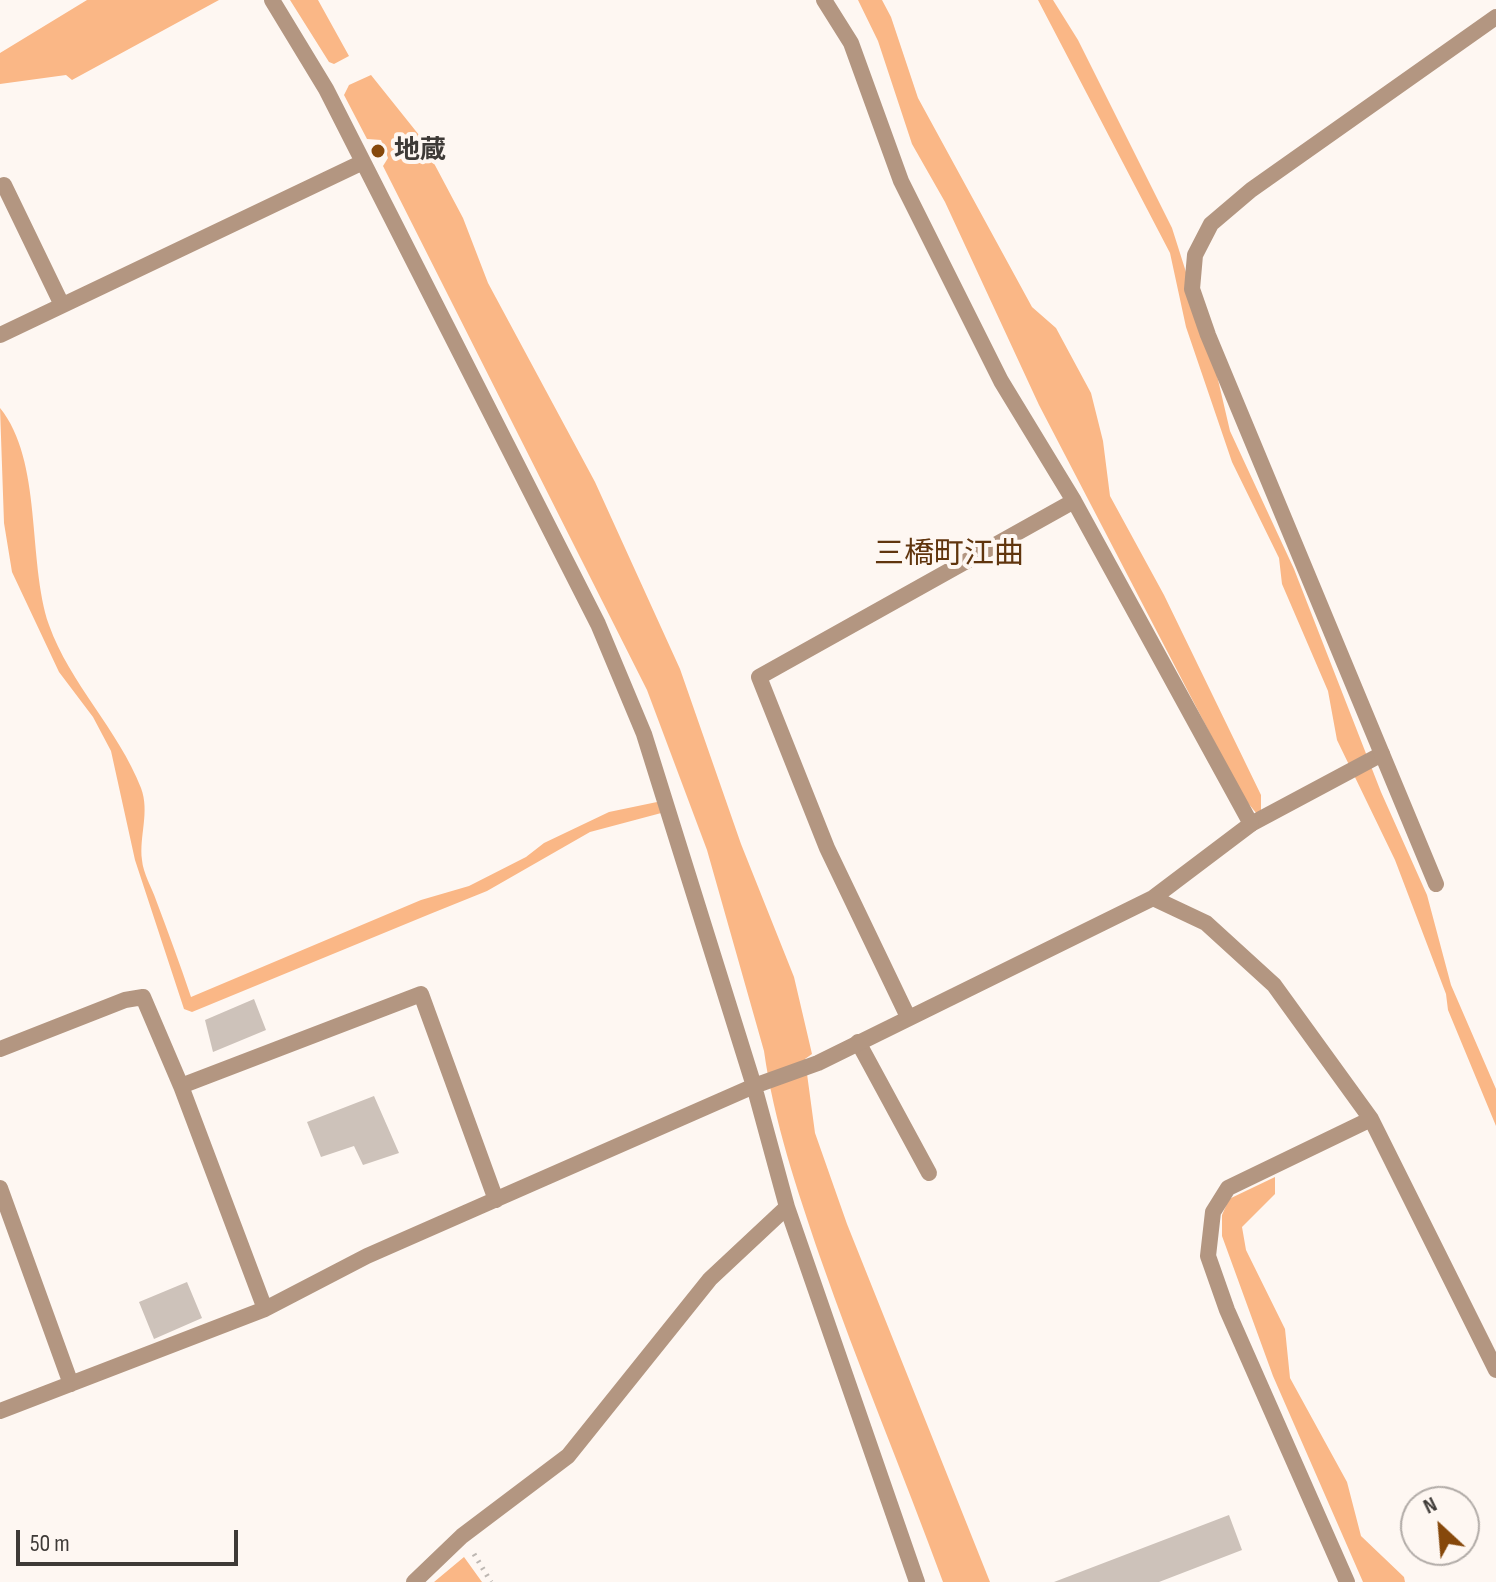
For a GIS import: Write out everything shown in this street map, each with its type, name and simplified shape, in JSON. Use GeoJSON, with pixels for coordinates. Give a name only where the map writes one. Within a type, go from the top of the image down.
{"type":"FeatureCollection","features":[{"type":"Feature","properties":{"kind":"street"},"geometry":{"type":"LineString","coordinates":[[272,0],[326,89],[598,624],[644,734],[671,812],[754,1086],[787,1207],[917,1582]]}},
{"type":"Feature","properties":{"kind":"street"},"geometry":{"type":"LineString","coordinates":[[824,0],[851,43],[901,181],[1001,381],[1074,501],[1251,824]]}},
{"type":"Feature","properties":{"kind":"street"},"geometry":{"type":"LineString","coordinates":[[1436,884],[1208,335],[1192,289],[1195,255],[1211,224],[1251,190],[1496,17]]}},
{"type":"Feature","properties":{"kind":"street"},"geometry":{"type":"LineString","coordinates":[[0,335],[363,162]]}},
{"type":"Feature","properties":{"kind":"street"},"geometry":{"type":"LineString","coordinates":[[4,185],[62,305]]}},
{"type":"Feature","properties":{"kind":"street"},"geometry":{"type":"LineString","coordinates":[[908,1017],[827,848],[759,677],[1074,501]]}},
{"type":"Feature","properties":{"kind":"street"},"geometry":{"type":"LineString","coordinates":[[0,1411],[265,1309],[367,1256],[754,1086],[818,1063],[1153,898],[1251,824],[1382,754]]}},
{"type":"Feature","properties":{"kind":"street"},"geometry":{"type":"LineString","coordinates":[[1153,898],[1206,923],[1274,985],[1371,1119],[1496,1370]]}},
{"type":"Feature","properties":{"kind":"street"},"geometry":{"type":"LineString","coordinates":[[181,1086],[421,994],[496,1200]]}},
{"type":"Feature","properties":{"kind":"street"},"geometry":{"type":"LineString","coordinates":[[0,1049],[125,1000],[143,997],[181,1086],[265,1309]]}},
{"type":"Feature","properties":{"kind":"street"},"geometry":{"type":"LineString","coordinates":[[858,1042],[929,1173]]}},
{"type":"Feature","properties":{"kind":"street"},"geometry":{"type":"LineString","coordinates":[[1347,1582],[1227,1310],[1208,1256],[1213,1212],[1228,1188],[1371,1119]]}},
{"type":"Feature","properties":{"kind":"street"},"geometry":{"type":"LineString","coordinates":[[0,1188],[71,1384]]}},
{"type":"Feature","properties":{"kind":"street"},"geometry":{"type":"LineString","coordinates":[[414,1582],[462,1536],[568,1456],[710,1279],[787,1207]]}},
{"type":"Feature","properties":{"kind":"path"},"geometry":{"type":"LineString","coordinates":[[462,1536],[491,1582]]}},
{"type":"Feature","properties":{"kind":"shaded area"},"geometry":{"type":"Polygon","coordinates":[[[87,0],[219,0],[72,80],[66,75],[0,84],[0,53],[87,0]]]}},
{"type":"Feature","properties":{"kind":"shaded area"},"geometry":{"type":"Polygon","coordinates":[[[290,0],[318,0],[349,56],[334,64],[329,62],[290,0]]]}},
{"type":"Feature","properties":{"kind":"shaded area"},"geometry":{"type":"Polygon","coordinates":[[[858,0],[882,0],[891,17],[918,98],[1032,307],[1056,328],[1091,393],[1103,441],[1110,496],[1164,595],[1261,795],[1261,812],[1257,814],[1243,797],[1039,405],[945,202],[912,144],[878,41],[858,0]]]}},
{"type":"Feature","properties":{"kind":"shaded area"},"geometry":{"type":"Polygon","coordinates":[[[1038,0],[1053,0],[1078,40],[1172,228],[1212,354],[1230,431],[1294,569],[1381,792],[1427,895],[1451,985],[1496,1089],[1496,1126],[1448,1010],[1446,994],[1395,860],[1337,740],[1328,691],[1282,584],[1279,558],[1232,462],[1186,327],[1170,253],[1038,0]]]}},
{"type":"Feature","properties":{"kind":"shaded area"},"geometry":{"type":"Polygon","coordinates":[[[371,75],[419,135],[463,218],[488,283],[595,482],[680,669],[741,844],[794,977],[812,1054],[805,1059],[815,1133],[847,1224],[990,1582],[943,1582],[803,1206],[780,1129],[764,1051],[707,850],[647,690],[383,166],[388,158],[381,140],[367,139],[344,95],[349,85],[371,75]]]}},
{"type":"Feature","properties":{"kind":"shaded area"},"geometry":{"type":"Polygon","coordinates":[[[0,408],[14,430],[23,455],[42,599],[49,625],[69,667],[120,746],[141,788],[145,806],[141,851],[143,865],[191,997],[421,900],[469,886],[526,857],[544,843],[609,812],[657,802],[665,812],[590,832],[487,891],[192,1012],[184,1009],[135,860],[111,751],[93,717],[59,672],[12,572],[4,523],[0,408]]]}},
{"type":"Feature","properties":{"kind":"shaded area"},"geometry":{"type":"Polygon","coordinates":[[[1275,1177],[1275,1194],[1242,1227],[1246,1250],[1285,1329],[1290,1378],[1347,1482],[1361,1536],[1404,1577],[1405,1582],[1363,1582],[1273,1376],[1222,1236],[1222,1215],[1229,1199],[1275,1177]]]}},
{"type":"Feature","properties":{"kind":"shaded area"},"geometry":{"type":"Polygon","coordinates":[[[464,1557],[482,1582],[434,1582],[464,1557]]]}},
{"type":"Feature","properties":{"kind":"building"},"geometry":{"type":"Polygon","coordinates":[[[254,999],[266,1030],[213,1052],[205,1020],[254,999]]]}},
{"type":"Feature","properties":{"kind":"building"},"geometry":{"type":"Polygon","coordinates":[[[374,1096],[399,1153],[363,1165],[354,1146],[321,1157],[307,1122],[374,1096]]]}},
{"type":"Feature","properties":{"kind":"building"},"geometry":{"type":"Polygon","coordinates":[[[187,1282],[202,1318],[154,1339],[139,1302],[187,1282]]]}},
{"type":"Feature","properties":{"kind":"building"},"geometry":{"type":"Polygon","coordinates":[[[1229,1515],[1242,1550],[1159,1582],[1054,1582],[1229,1515]]]}},
{"type":"Feature","properties":{"kind":"place","name":"地蔵"},"geometry":{"type":"Point","coordinates":[378,151]}},
{"type":"Feature","properties":{"kind":"district","name":"三橋町江曲"},"geometry":{"type":"Point","coordinates":[949,555]}}]}
